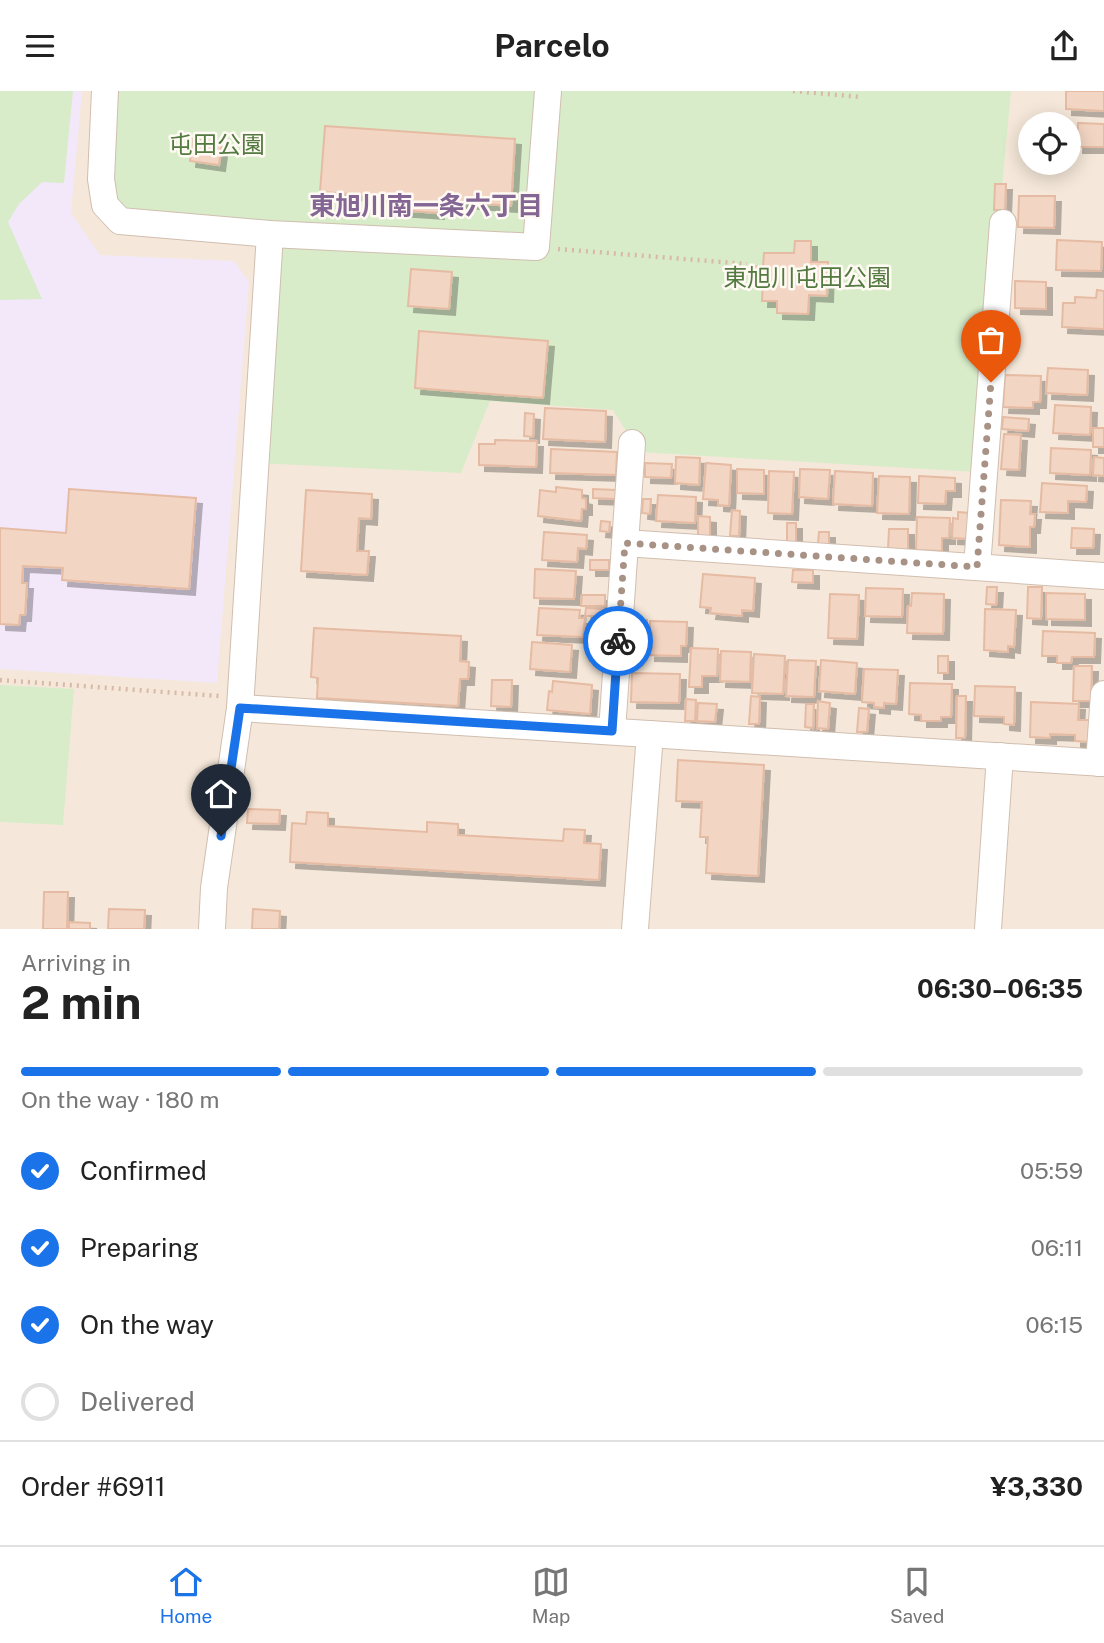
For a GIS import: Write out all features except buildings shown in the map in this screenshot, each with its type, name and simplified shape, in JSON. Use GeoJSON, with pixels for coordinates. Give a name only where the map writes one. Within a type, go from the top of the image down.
{"type":"FeatureCollection","features":[{"type":"Feature","properties":{"kind":"street"},"geometry":{"type":"LineString","coordinates":[[106,91],[100,179],[105,205],[120,221],[270,234],[536,247],[548,91]]}},
{"type":"Feature","properties":{"kind":"street"},"geometry":{"type":"LineString","coordinates":[[977,567],[1003,223]]}},
{"type":"Feature","properties":{"kind":"street"},"geometry":{"type":"LineString","coordinates":[[212,929],[270,234]]}},
{"type":"Feature","properties":{"kind":"street"},"geometry":{"type":"LineString","coordinates":[[612,731],[632,443]]}},
{"type":"Feature","properties":{"kind":"street"},"geometry":{"type":"LineString","coordinates":[[625,543],[1104,576]]}},
{"type":"Feature","properties":{"kind":"street"},"geometry":{"type":"LineString","coordinates":[[229,702],[650,734],[1102,763],[1104,694]]}},
{"type":"Feature","properties":{"kind":"street"},"geometry":{"type":"LineString","coordinates":[[635,929],[650,734]]}},
{"type":"Feature","properties":{"kind":"street"},"geometry":{"type":"LineString","coordinates":[[988,929],[1000,757]]}},
{"type":"Feature","properties":{"kind":"path"},"geometry":{"type":"LineString","coordinates":[[793,91],[861,97]]}},
{"type":"Feature","properties":{"kind":"path"},"geometry":{"type":"LineString","coordinates":[[536,247],[747,264]]}},
{"type":"Feature","properties":{"kind":"path"},"geometry":{"type":"LineString","coordinates":[[0,680],[229,702]]}},
{"type":"Feature","properties":{"kind":"shaded area"},"geometry":{"type":"Polygon","coordinates":[[[0,91],[1104,91],[1104,929],[0,929],[0,91]]]}},
{"type":"Feature","properties":{"kind":"shaded area"},"geometry":{"type":"Polygon","coordinates":[[[0,91],[82,91],[71,213],[100,255],[234,261],[249,282],[217,683],[0,669],[0,91]]]}},
{"type":"Feature","properties":{"kind":"green space"},"geometry":{"type":"Polygon","coordinates":[[[0,91],[73,91],[64,183],[42,182],[19,204],[8,222],[42,299],[0,300],[0,91]]]}},
{"type":"Feature","properties":{"kind":"green space","name":"東旭川屯田公園"},"geometry":{"type":"Polygon","coordinates":[[[106,91],[1011,91],[975,472],[639,452],[613,410],[490,401],[461,473],[257,463],[270,234],[120,221],[101,179],[106,91]]]}},
{"type":"Feature","properties":{"kind":"green space"},"geometry":{"type":"Polygon","coordinates":[[[0,685],[74,689],[63,825],[0,822],[0,685]]]}},
{"type":"Feature","properties":{"kind":"way so far"},"geometry":{"type":"LineString","coordinates":[[618,641],[625,543],[977,567],[991,382]]}},
{"type":"Feature","properties":{"kind":"district","name":"東旭川南一条六丁目"},"geometry":{"type":"Point","coordinates":[426,205]}},
{"type":"Feature","properties":{"kind":"route"},"geometry":{"type":"LineString","coordinates":[[221,836],[240,708],[612,731],[618,641]]}},
{"type":"Feature","properties":{"kind":"park label","name":"屯田公園"},"geometry":{"type":"Point","coordinates":[217,144]}}]}
